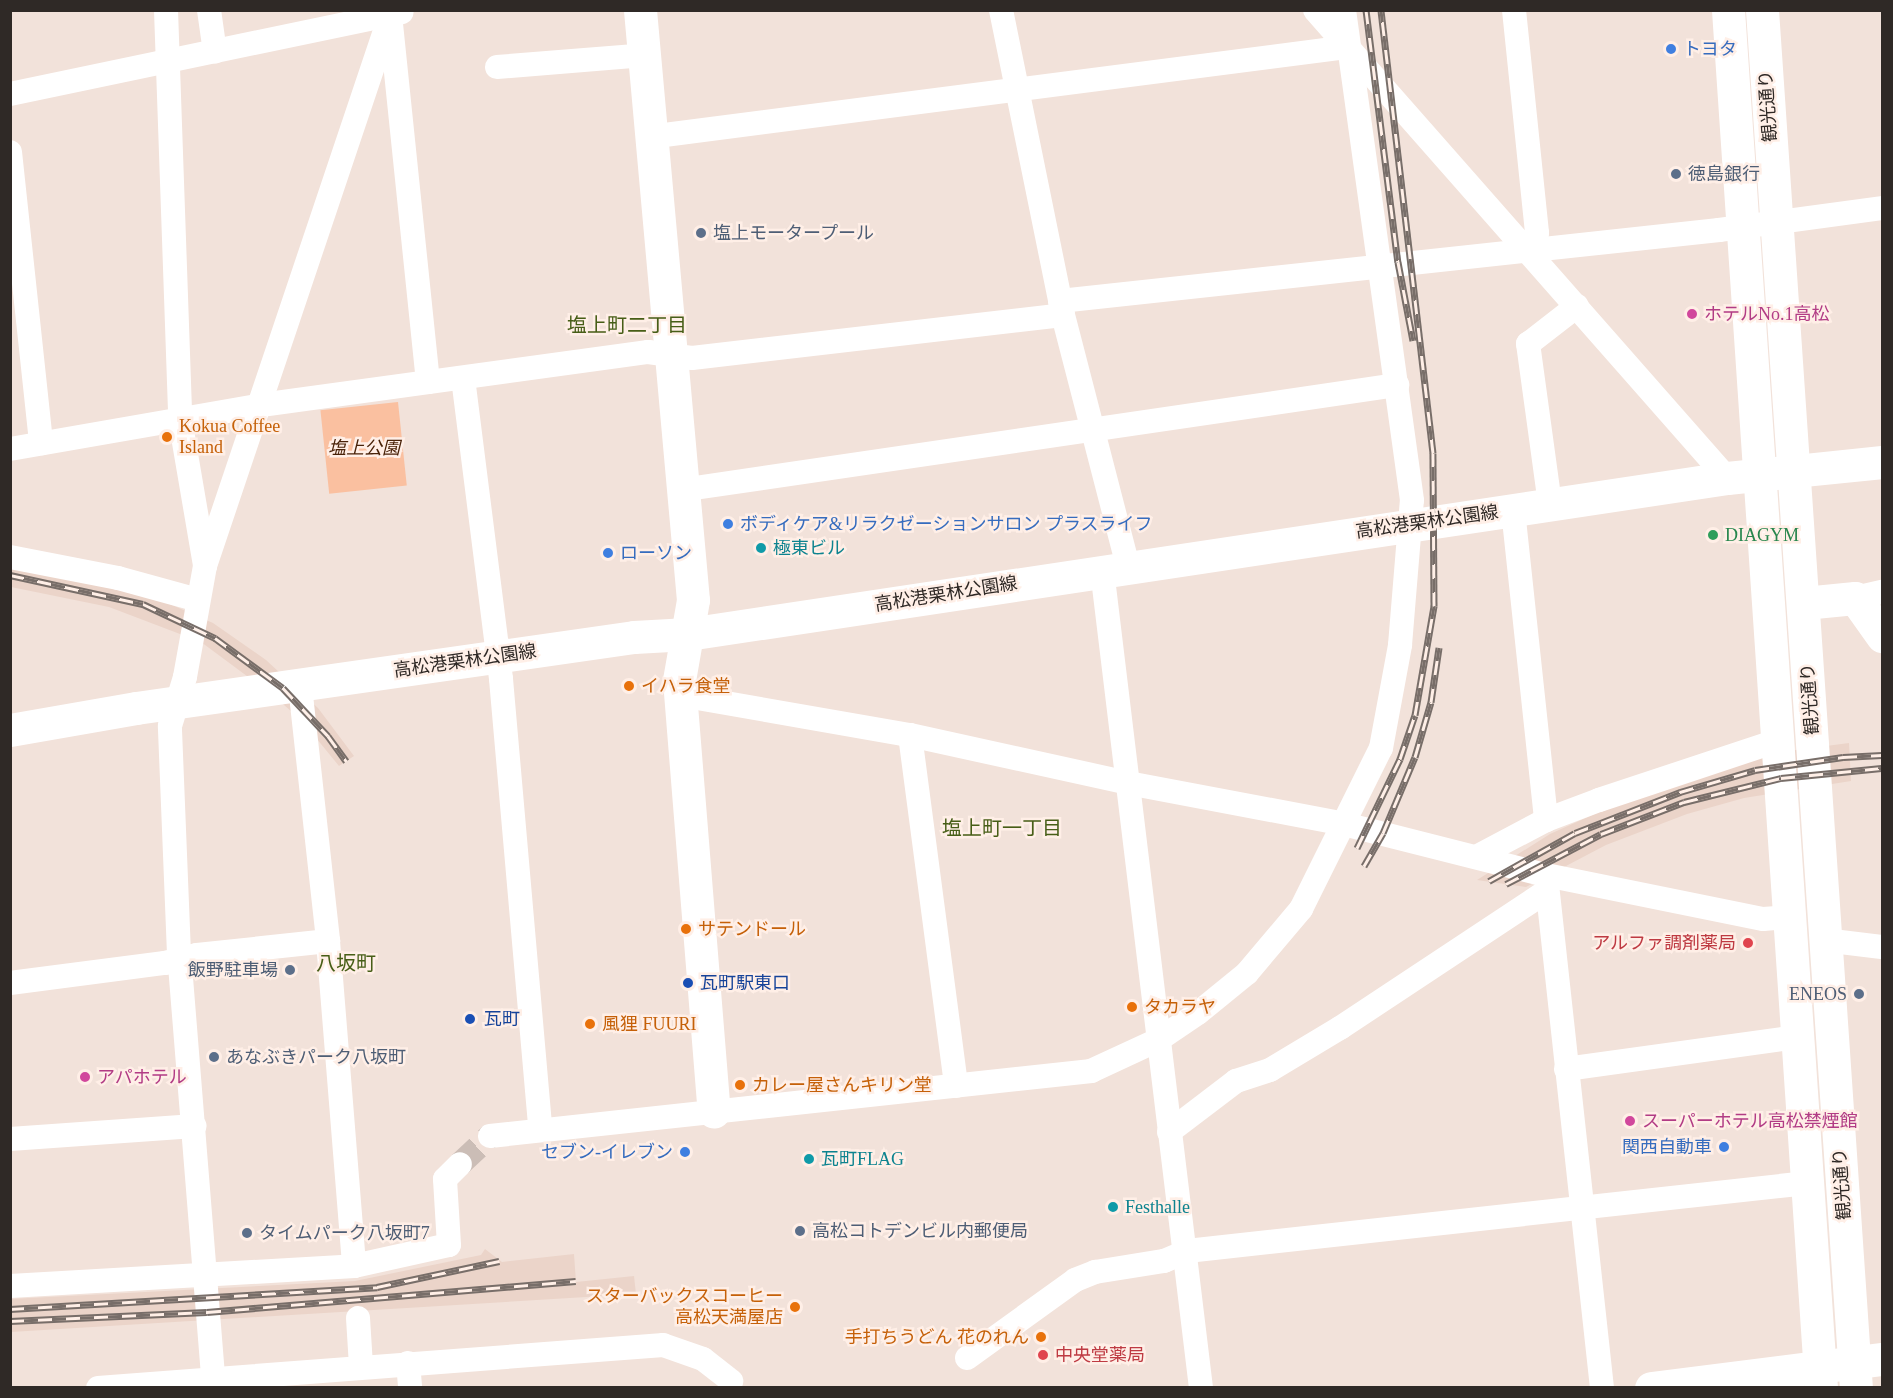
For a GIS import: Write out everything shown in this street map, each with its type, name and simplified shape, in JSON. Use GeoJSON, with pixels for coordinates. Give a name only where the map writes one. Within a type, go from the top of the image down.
{"type":"FeatureCollection","features":[{"type":"Feature","properties":{"kind":"main road"},"geometry":{"type":"LineString","coordinates":[[640,10],[649,136],[693,600],[679,680],[714,1112]]}},
{"type":"Feature","properties":{"kind":"main road","name":"観光通り"},"geometry":{"type":"LineString","coordinates":[[1728,10],[1740,226],[1779,740],[1820,1377]]}},
{"type":"Feature","properties":{"kind":"main road","name":"観光通り"},"geometry":{"type":"LineString","coordinates":[[1762,10],[1804,603],[1824,940],[1864,1370]]}},
{"type":"Feature","properties":{"kind":"main road","name":"高松港栗林公園線"},"geometry":{"type":"LineString","coordinates":[[10,730],[177,702],[497,656],[633,637],[688,634],[1115,568],[1727,478],[1882,462]]}},
{"type":"Feature","properties":{"kind":"main road"},"geometry":{"type":"LineString","coordinates":[[1804,603],[1869,595],[1882,636]]}},
{"type":"Feature","properties":{"kind":"main road"},"geometry":{"type":"LineString","coordinates":[[1651,1388],[1820,1377],[1864,1370]]}},
{"type":"Feature","properties":{"kind":"street"},"geometry":{"type":"LineString","coordinates":[[166,10],[180,419],[205,567]]}},
{"type":"Feature","properties":{"kind":"street"},"geometry":{"type":"LineString","coordinates":[[209,10],[215,52]]}},
{"type":"Feature","properties":{"kind":"street"},"geometry":{"type":"LineString","coordinates":[[1001,10],[1019,88],[1062,308],[1092,431],[1115,568],[1128,783],[1169,1132],[1187,1251],[1201,1388]]}},
{"type":"Feature","properties":{"kind":"street"},"geometry":{"type":"LineString","coordinates":[[1315,10],[1727,478]]}},
{"type":"Feature","properties":{"kind":"street"},"geometry":{"type":"LineString","coordinates":[[490,1136],[540,1128],[714,1112],[1092,1071],[1158,1040],[1247,973],[1301,909],[1381,748],[1400,645],[1412,500],[1397,385],[1377,264],[1344,10]]}},
{"type":"Feature","properties":{"kind":"street"},"geometry":{"type":"LineString","coordinates":[[1514,10],[1537,233],[1527,249]]}},
{"type":"Feature","properties":{"kind":"street"},"geometry":{"type":"LineString","coordinates":[[10,94],[396,12]]}},
{"type":"Feature","properties":{"kind":"street"},"geometry":{"type":"LineString","coordinates":[[396,12],[428,382]]}},
{"type":"Feature","properties":{"kind":"street"},"geometry":{"type":"LineString","coordinates":[[214,1382],[180,959],[170,726],[185,677],[205,567],[396,12]]}},
{"type":"Feature","properties":{"kind":"street"},"geometry":{"type":"LineString","coordinates":[[649,136],[1348,47]]}},
{"type":"Feature","properties":{"kind":"street"},"geometry":{"type":"LineString","coordinates":[[497,67],[645,55]]}},
{"type":"Feature","properties":{"kind":"street"},"geometry":{"type":"LineString","coordinates":[[10,152],[41,443]]}},
{"type":"Feature","properties":{"kind":"street"},"geometry":{"type":"LineString","coordinates":[[10,449],[261,405],[648,352],[692,357],[1377,264],[1740,226],[1882,208]]}},
{"type":"Feature","properties":{"kind":"street"},"geometry":{"type":"LineString","coordinates":[[1550,504],[1528,344],[1577,306]]}},
{"type":"Feature","properties":{"kind":"street"},"geometry":{"type":"LineString","coordinates":[[463,378],[497,656],[540,1128]]}},
{"type":"Feature","properties":{"kind":"street"},"geometry":{"type":"LineString","coordinates":[[681,490],[1397,385]]}},
{"type":"Feature","properties":{"kind":"street"},"geometry":{"type":"LineString","coordinates":[[1513,510],[1546,820]]}},
{"type":"Feature","properties":{"kind":"street"},"geometry":{"type":"LineString","coordinates":[[10,557],[118,579],[198,600]]}},
{"type":"Feature","properties":{"kind":"street"},"geometry":{"type":"LineString","coordinates":[[300,686],[328,941],[354,1266]]}},
{"type":"Feature","properties":{"kind":"street"},"geometry":{"type":"LineString","coordinates":[[680,695],[910,735],[1128,783],[1344,824],[1476,857],[1546,883],[1762,919],[1791,917]]}},
{"type":"Feature","properties":{"kind":"street"},"geometry":{"type":"LineString","coordinates":[[910,735],[956,1086]]}},
{"type":"Feature","properties":{"kind":"street"},"geometry":{"type":"LineString","coordinates":[[1476,857],[1546,820],[1666,775],[1779,740]]}},
{"type":"Feature","properties":{"kind":"street"},"geometry":{"type":"LineString","coordinates":[[1546,883],[1580,1208],[1602,1388]]}},
{"type":"Feature","properties":{"kind":"street"},"geometry":{"type":"LineString","coordinates":[[1169,1132],[1236,1081],[1270,1070],[1330,1034],[1546,883]]}},
{"type":"Feature","properties":{"kind":"street"},"geometry":{"type":"LineString","coordinates":[[1824,940],[1882,947]]}},
{"type":"Feature","properties":{"kind":"street"},"geometry":{"type":"LineString","coordinates":[[10,983],[328,941]]}},
{"type":"Feature","properties":{"kind":"street"},"geometry":{"type":"LineString","coordinates":[[1566,1069],[1798,1037]]}},
{"type":"Feature","properties":{"kind":"street"},"geometry":{"type":"LineString","coordinates":[[10,1139],[195,1126]]}},
{"type":"Feature","properties":{"kind":"street"},"geometry":{"type":"LineString","coordinates":[[10,1286],[354,1266],[449,1245],[445,1179],[460,1164]]}},
{"type":"Feature","properties":{"kind":"street"},"geometry":{"type":"LineString","coordinates":[[967,1358],[1075,1280],[1095,1272],[1164,1261],[1187,1251],[1807,1183]]}},
{"type":"Feature","properties":{"kind":"street"},"geometry":{"type":"LineString","coordinates":[[358,1318],[362,1366]]}},
{"type":"Feature","properties":{"kind":"street"},"geometry":{"type":"LineString","coordinates":[[98,1388],[214,1382],[362,1366],[663,1345],[703,1359],[731,1381]]}},
{"type":"Feature","properties":{"kind":"street"},"geometry":{"type":"LineString","coordinates":[[408,1363],[410,1388]]}},
{"type":"Feature","properties":{"kind":"shaded area"},"geometry":{"type":"Polygon","coordinates":[[[10,564],[147,594],[213,623],[266,660],[318,708],[354,756],[339,766],[303,722],[274,696],[201,642],[109,607],[11,587],[10,564]]]}},
{"type":"Feature","properties":{"kind":"shaded area"},"geometry":{"type":"Polygon","coordinates":[[[1849,743],[1851,781],[1744,798],[1687,814],[1606,845],[1526,887],[1477,880],[1550,834],[1637,795],[1780,752],[1849,743]]]}},
{"type":"Feature","properties":{"kind":"shaded area"},"geometry":{"type":"Polygon","coordinates":[[[485,1249],[502,1262],[574,1254],[576,1282],[634,1276],[636,1294],[11,1332],[10,1299],[355,1281],[481,1255],[485,1249]]]}},
{"type":"Feature","properties":{"kind":"green space","name":"塩上公園"},"geometry":{"type":"Polygon","coordinates":[[[398,402],[407,486],[329,494],[320,410],[398,402]]]}},
{"type":"Feature","properties":{"kind":"tunnel"},"geometry":{"type":"LineString","coordinates":[[460,1164],[490,1136]]}},
{"type":"Feature","properties":{"kind":"railway"},"geometry":{"type":"LineString","coordinates":[[1366,10],[1398,262],[1413,341]]}},
{"type":"Feature","properties":{"kind":"railway"},"geometry":{"type":"LineString","coordinates":[[1357,848],[1400,759],[1415,715],[1434,606],[1433,453],[1381,10]]}},
{"type":"Feature","properties":{"kind":"railway"},"geometry":{"type":"LineString","coordinates":[[10,575],[143,604],[215,638],[283,688],[328,736],[346,761]]}},
{"type":"Feature","properties":{"kind":"railway"},"geometry":{"type":"LineString","coordinates":[[1364,866],[1383,833],[1415,757],[1431,702],[1439,648]]}},
{"type":"Feature","properties":{"kind":"railway"},"geometry":{"type":"LineString","coordinates":[[1489,881],[1575,833],[1680,792],[1755,770],[1843,757],[1882,755]]}},
{"type":"Feature","properties":{"kind":"railway"},"geometry":{"type":"LineString","coordinates":[[1506,884],[1601,834],[1684,802],[1781,778],[1882,768]]}},
{"type":"Feature","properties":{"kind":"railway"},"geometry":{"type":"LineString","coordinates":[[10,1309],[377,1287],[499,1261]]}},
{"type":"Feature","properties":{"kind":"railway"},"geometry":{"type":"LineString","coordinates":[[10,1321],[207,1312],[576,1281]]}},
{"type":"Feature","properties":{"kind":"place","name":"トヨタ"},"geometry":{"type":"Point","coordinates":[1671,49]}},
{"type":"Feature","properties":{"kind":"place","name":"徳島銀行"},"geometry":{"type":"Point","coordinates":[1676,174]}},
{"type":"Feature","properties":{"kind":"place","name":"塩上モータープール"},"geometry":{"type":"Point","coordinates":[701,233]}},
{"type":"Feature","properties":{"kind":"place","name":"ホテルNo.1高松"},"geometry":{"type":"Point","coordinates":[1692,314]}},
{"type":"Feature","properties":{"kind":"place","name":"Kokua Coffee Island"},"geometry":{"type":"Point","coordinates":[167,437]}},
{"type":"Feature","properties":{"kind":"place","name":"ボディケア&リラクゼーションサロン プラスライフ"},"geometry":{"type":"Point","coordinates":[728,524]}},
{"type":"Feature","properties":{"kind":"place","name":"DIAGYM"},"geometry":{"type":"Point","coordinates":[1713,535]}},
{"type":"Feature","properties":{"kind":"place","name":"極東ビル"},"geometry":{"type":"Point","coordinates":[761,548]}},
{"type":"Feature","properties":{"kind":"place","name":"ローソン"},"geometry":{"type":"Point","coordinates":[608,553]}},
{"type":"Feature","properties":{"kind":"place","name":"イハラ食堂"},"geometry":{"type":"Point","coordinates":[629,686]}},
{"type":"Feature","properties":{"kind":"place","name":"サテンドール"},"geometry":{"type":"Point","coordinates":[686,929]}},
{"type":"Feature","properties":{"kind":"place","name":"アルファ調剤薬局"},"geometry":{"type":"Point","coordinates":[1748,943]}},
{"type":"Feature","properties":{"kind":"place","name":"飯野駐車場"},"geometry":{"type":"Point","coordinates":[290,970]}},
{"type":"Feature","properties":{"kind":"place","name":"瓦町駅東口"},"geometry":{"type":"Point","coordinates":[688,983]}},
{"type":"Feature","properties":{"kind":"place","name":"ENEOS"},"geometry":{"type":"Point","coordinates":[1859,994]}},
{"type":"Feature","properties":{"kind":"place","name":"タカラヤ"},"geometry":{"type":"Point","coordinates":[1132,1007]}},
{"type":"Feature","properties":{"kind":"place","name":"瓦町"},"geometry":{"type":"Point","coordinates":[470,1019]}},
{"type":"Feature","properties":{"kind":"place","name":"風狸 FUURI"},"geometry":{"type":"Point","coordinates":[590,1024]}},
{"type":"Feature","properties":{"kind":"place","name":"あなぶきパーク八坂町"},"geometry":{"type":"Point","coordinates":[214,1057]}},
{"type":"Feature","properties":{"kind":"place","name":"アパホテル"},"geometry":{"type":"Point","coordinates":[85,1077]}},
{"type":"Feature","properties":{"kind":"place","name":"カレー屋さんキリン堂"},"geometry":{"type":"Point","coordinates":[740,1085]}},
{"type":"Feature","properties":{"kind":"place","name":"スーパーホテル高松禁煙館"},"geometry":{"type":"Point","coordinates":[1630,1121]}},
{"type":"Feature","properties":{"kind":"place","name":"関西自動車"},"geometry":{"type":"Point","coordinates":[1724,1147]}},
{"type":"Feature","properties":{"kind":"place","name":"セブン-イレブン"},"geometry":{"type":"Point","coordinates":[685,1152]}},
{"type":"Feature","properties":{"kind":"place","name":"瓦町FLAG"},"geometry":{"type":"Point","coordinates":[809,1159]}},
{"type":"Feature","properties":{"kind":"place","name":"Festhalle"},"geometry":{"type":"Point","coordinates":[1113,1207]}},
{"type":"Feature","properties":{"kind":"place","name":"高松コトデンビル内郵便局"},"geometry":{"type":"Point","coordinates":[800,1231]}},
{"type":"Feature","properties":{"kind":"place","name":"タイムパーク八坂町7"},"geometry":{"type":"Point","coordinates":[247,1233]}},
{"type":"Feature","properties":{"kind":"place","name":"スターバックスコーヒー 高松天満屋店"},"geometry":{"type":"Point","coordinates":[795,1307]}},
{"type":"Feature","properties":{"kind":"place","name":"手打ちうどん 花のれん"},"geometry":{"type":"Point","coordinates":[1041,1337]}},
{"type":"Feature","properties":{"kind":"place","name":"中央堂薬局"},"geometry":{"type":"Point","coordinates":[1043,1355]}},
{"type":"Feature","properties":{"kind":"district","name":"塩上町二丁目"},"geometry":{"type":"Point","coordinates":[627,325]}},
{"type":"Feature","properties":{"kind":"district","name":"塩上町一丁目"},"geometry":{"type":"Point","coordinates":[1002,828]}},
{"type":"Feature","properties":{"kind":"district","name":"八坂町"},"geometry":{"type":"Point","coordinates":[346,963]}}]}
